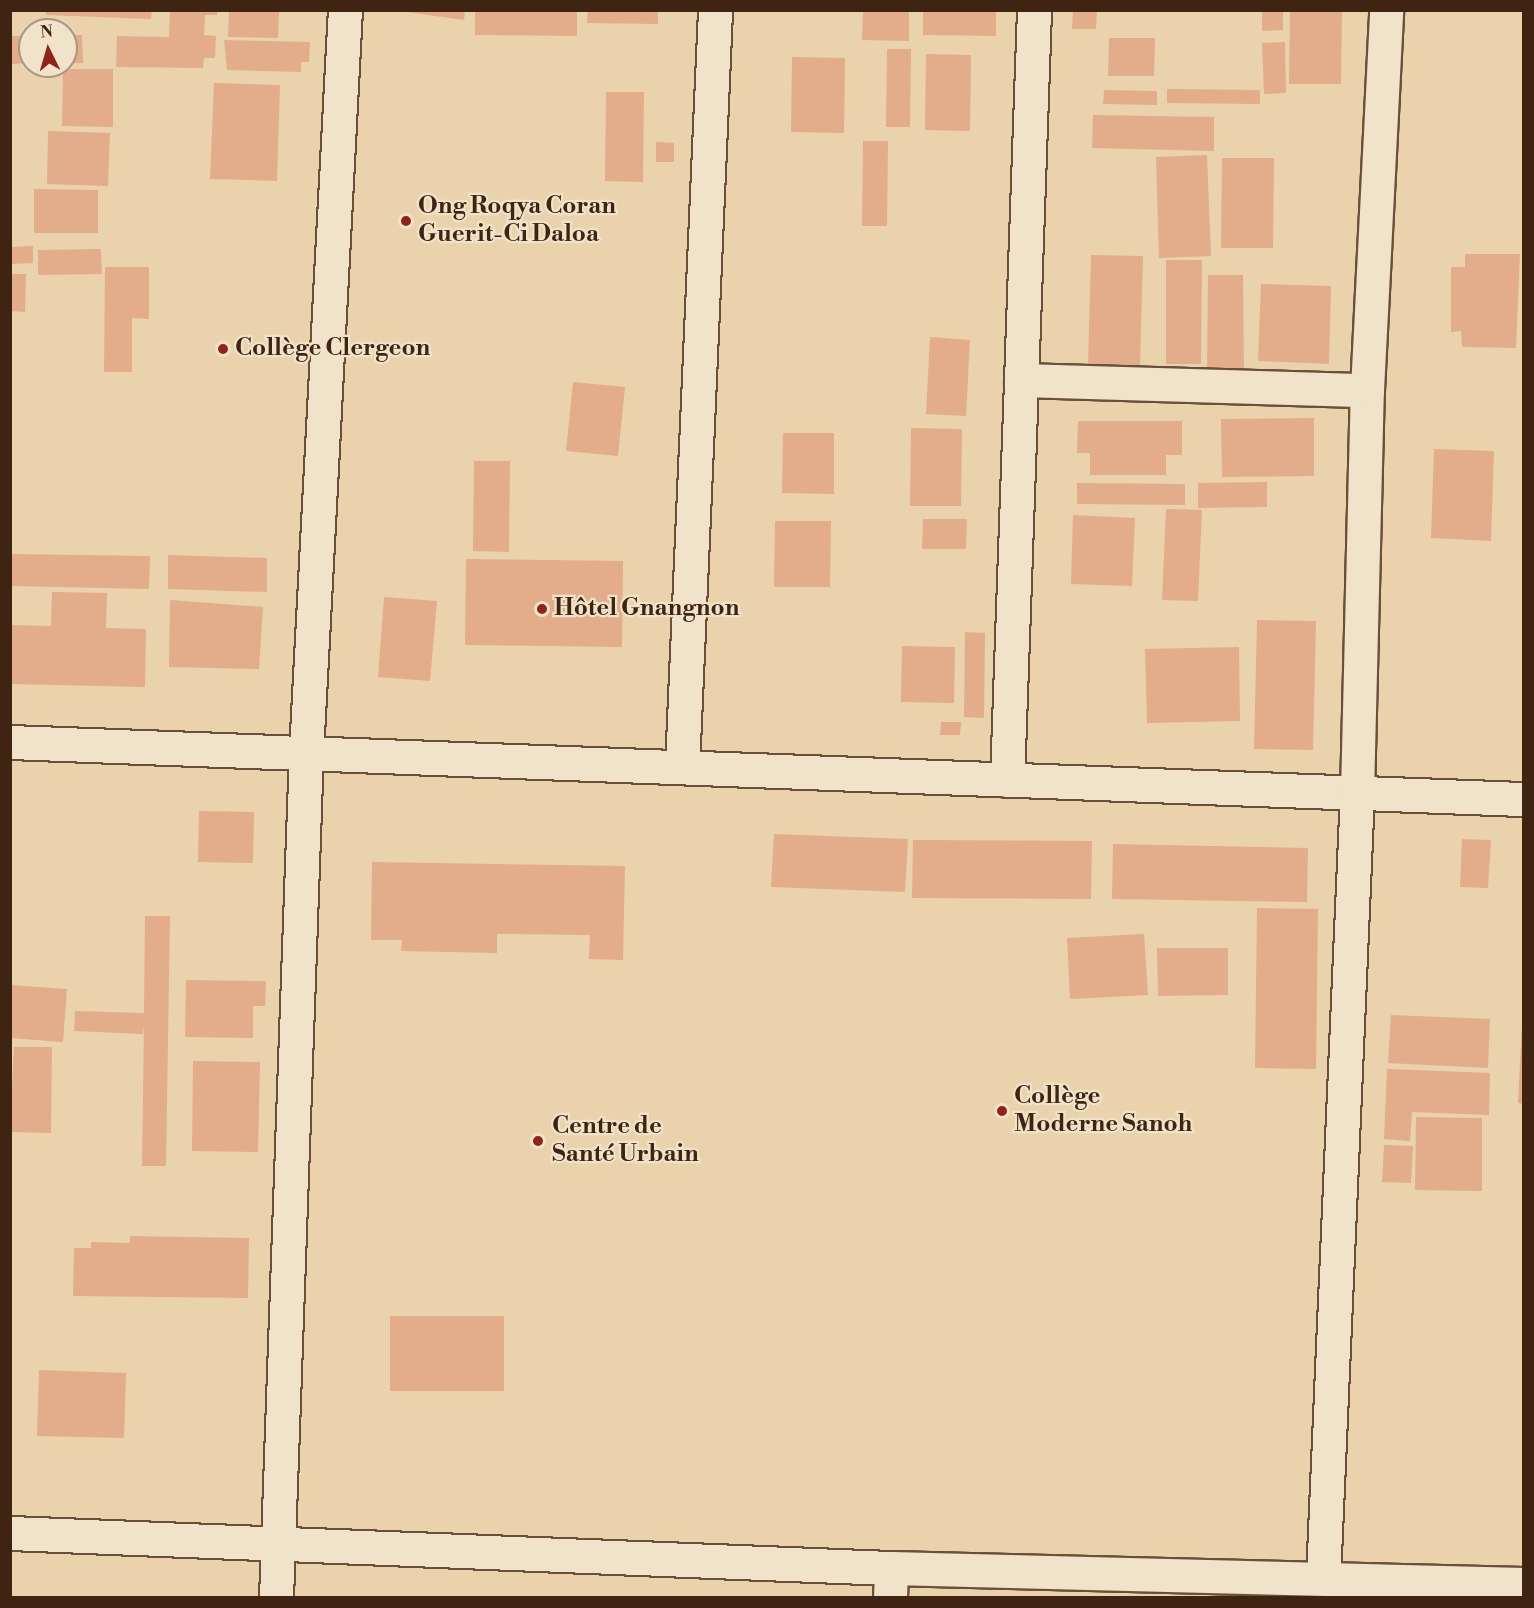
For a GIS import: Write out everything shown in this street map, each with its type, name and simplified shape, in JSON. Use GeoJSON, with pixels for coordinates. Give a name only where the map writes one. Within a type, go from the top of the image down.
{"type":"FeatureCollection","features":[{"type":"Feature","properties":{"kind":"street"},"geometry":{"type":"LineString","coordinates":[[276,1598],[306,753],[345,10]]}},
{"type":"Feature","properties":{"kind":"street"},"geometry":{"type":"LineString","coordinates":[[682,768],[715,10]]}},
{"type":"Feature","properties":{"kind":"street"},"geometry":{"type":"LineString","coordinates":[[1007,780],[1034,10]]}},
{"type":"Feature","properties":{"kind":"street"},"geometry":{"type":"LineString","coordinates":[[1323,1578],[1357,793],[1367,390],[1386,10]]}},
{"type":"Feature","properties":{"kind":"street"},"geometry":{"type":"LineString","coordinates":[[1021,380],[1367,390]]}},
{"type":"Feature","properties":{"kind":"street"},"geometry":{"type":"LineString","coordinates":[[10,742],[1524,799]]}},
{"type":"Feature","properties":{"kind":"street"},"geometry":{"type":"LineString","coordinates":[[10,1533],[278,1544],[890,1583],[1323,1578],[1429,1589],[1524,1584]]}},
{"type":"Feature","properties":{"kind":"building"},"geometry":{"type":"Polygon","coordinates":[[[46,10],[152,10],[151,19],[46,15],[46,10]]]}},
{"type":"Feature","properties":{"kind":"building"},"geometry":{"type":"Polygon","coordinates":[[[170,10],[217,10],[217,15],[205,15],[204,35],[216,36],[215,58],[204,58],[203,68],[116,67],[117,36],[169,37],[170,10]]]}},
{"type":"Feature","properties":{"kind":"building"},"geometry":{"type":"Polygon","coordinates":[[[229,10],[279,10],[278,38],[228,37],[229,10]]]}},
{"type":"Feature","properties":{"kind":"building"},"geometry":{"type":"Polygon","coordinates":[[[392,10],[465,10],[464,20],[392,10]]]}},
{"type":"Feature","properties":{"kind":"building"},"geometry":{"type":"Polygon","coordinates":[[[475,10],[577,10],[577,36],[475,35],[475,10]]]}},
{"type":"Feature","properties":{"kind":"building"},"geometry":{"type":"Polygon","coordinates":[[[588,10],[658,10],[658,24],[587,23],[588,10]]]}},
{"type":"Feature","properties":{"kind":"building"},"geometry":{"type":"Polygon","coordinates":[[[863,10],[909,10],[909,41],[862,40],[863,10]]]}},
{"type":"Feature","properties":{"kind":"building"},"geometry":{"type":"Polygon","coordinates":[[[923,10],[996,10],[996,36],[923,35],[923,10]]]}},
{"type":"Feature","properties":{"kind":"building"},"geometry":{"type":"Polygon","coordinates":[[[1073,10],[1097,10],[1096,29],[1072,29],[1073,10]]]}},
{"type":"Feature","properties":{"kind":"building"},"geometry":{"type":"Polygon","coordinates":[[[1262,10],[1283,10],[1283,30],[1262,31],[1262,10]]]}},
{"type":"Feature","properties":{"kind":"building"},"geometry":{"type":"Polygon","coordinates":[[[1290,10],[1342,10],[1341,84],[1289,84],[1290,10]]]}},
{"type":"Feature","properties":{"kind":"building"},"geometry":{"type":"Polygon","coordinates":[[[78,35],[82,35],[83,63],[78,63],[78,35]]]}},
{"type":"Feature","properties":{"kind":"building"},"geometry":{"type":"Polygon","coordinates":[[[10,36],[18,36],[18,64],[10,64],[10,36]]]}},
{"type":"Feature","properties":{"kind":"building"},"geometry":{"type":"Polygon","coordinates":[[[1109,38],[1155,38],[1154,76],[1108,76],[1109,38]]]}},
{"type":"Feature","properties":{"kind":"building"},"geometry":{"type":"Polygon","coordinates":[[[224,40],[310,42],[309,62],[301,62],[301,72],[227,70],[224,40]]]}},
{"type":"Feature","properties":{"kind":"building"},"geometry":{"type":"Polygon","coordinates":[[[1285,42],[1286,93],[1264,94],[1262,43],[1285,42]]]}},
{"type":"Feature","properties":{"kind":"building"},"geometry":{"type":"Polygon","coordinates":[[[887,49],[911,49],[910,127],[886,127],[887,49]]]}},
{"type":"Feature","properties":{"kind":"building"},"geometry":{"type":"Polygon","coordinates":[[[926,54],[971,55],[970,131],[925,130],[926,54]]]}},
{"type":"Feature","properties":{"kind":"building"},"geometry":{"type":"Polygon","coordinates":[[[792,57],[845,58],[844,133],[791,132],[792,57]]]}},
{"type":"Feature","properties":{"kind":"building"},"geometry":{"type":"Polygon","coordinates":[[[78,69],[113,69],[113,127],[62,126],[63,78],[78,78],[78,69]]]}},
{"type":"Feature","properties":{"kind":"building"},"geometry":{"type":"Polygon","coordinates":[[[214,83],[280,85],[277,181],[210,179],[214,83]]]}},
{"type":"Feature","properties":{"kind":"building"},"geometry":{"type":"Polygon","coordinates":[[[1167,89],[1260,90],[1260,104],[1167,103],[1167,89]]]}},
{"type":"Feature","properties":{"kind":"building"},"geometry":{"type":"Polygon","coordinates":[[[1104,90],[1157,91],[1157,105],[1103,104],[1104,90]]]}},
{"type":"Feature","properties":{"kind":"building"},"geometry":{"type":"Polygon","coordinates":[[[606,92],[644,92],[643,182],[605,181],[606,92]]]}},
{"type":"Feature","properties":{"kind":"building"},"geometry":{"type":"Polygon","coordinates":[[[1093,115],[1214,117],[1214,151],[1092,148],[1093,115]]]}},
{"type":"Feature","properties":{"kind":"building"},"geometry":{"type":"Polygon","coordinates":[[[48,131],[110,133],[108,186],[47,184],[48,131]]]}},
{"type":"Feature","properties":{"kind":"building"},"geometry":{"type":"Polygon","coordinates":[[[863,141],[888,141],[887,226],[862,226],[863,141]]]}},
{"type":"Feature","properties":{"kind":"building"},"geometry":{"type":"Polygon","coordinates":[[[656,142],[674,143],[674,162],[656,162],[656,142]]]}},
{"type":"Feature","properties":{"kind":"building"},"geometry":{"type":"Polygon","coordinates":[[[1207,155],[1211,256],[1159,258],[1156,157],[1207,155]]]}},
{"type":"Feature","properties":{"kind":"building"},"geometry":{"type":"Polygon","coordinates":[[[1222,158],[1274,158],[1273,248],[1221,248],[1222,158]]]}},
{"type":"Feature","properties":{"kind":"building"},"geometry":{"type":"Polygon","coordinates":[[[34,189],[98,190],[98,233],[34,233],[34,189]]]}},
{"type":"Feature","properties":{"kind":"building"},"geometry":{"type":"Polygon","coordinates":[[[33,246],[33,263],[10,264],[10,247],[33,246]]]}},
{"type":"Feature","properties":{"kind":"building"},"geometry":{"type":"Polygon","coordinates":[[[101,249],[102,274],[38,275],[38,250],[101,249]]]}},
{"type":"Feature","properties":{"kind":"building"},"geometry":{"type":"Polygon","coordinates":[[[1465,254],[1520,254],[1516,348],[1462,347],[1461,331],[1451,332],[1451,267],[1465,267],[1465,254]]]}},
{"type":"Feature","properties":{"kind":"building"},"geometry":{"type":"Polygon","coordinates":[[[1091,255],[1143,256],[1140,367],[1088,366],[1091,255]]]}},
{"type":"Feature","properties":{"kind":"building"},"geometry":{"type":"Polygon","coordinates":[[[1166,260],[1202,260],[1201,364],[1166,364],[1166,260]]]}},
{"type":"Feature","properties":{"kind":"building"},"geometry":{"type":"Polygon","coordinates":[[[105,267],[149,267],[149,319],[132,318],[132,372],[104,372],[105,267]]]}},
{"type":"Feature","properties":{"kind":"building"},"geometry":{"type":"Polygon","coordinates":[[[10,274],[26,274],[25,312],[10,311],[10,274]]]}},
{"type":"Feature","properties":{"kind":"building"},"geometry":{"type":"Polygon","coordinates":[[[1208,275],[1243,275],[1244,374],[1207,374],[1208,275]]]}},
{"type":"Feature","properties":{"kind":"building"},"geometry":{"type":"Polygon","coordinates":[[[1261,284],[1331,286],[1329,364],[1258,361],[1261,284]]]}},
{"type":"Feature","properties":{"kind":"building"},"geometry":{"type":"Polygon","coordinates":[[[930,337],[970,340],[966,416],[926,414],[930,337]]]}},
{"type":"Feature","properties":{"kind":"building"},"geometry":{"type":"Polygon","coordinates":[[[573,382],[625,387],[618,456],[566,451],[573,382]]]}},
{"type":"Feature","properties":{"kind":"building"},"geometry":{"type":"Polygon","coordinates":[[[1314,418],[1314,476],[1222,477],[1221,419],[1314,418]]]}},
{"type":"Feature","properties":{"kind":"building"},"geometry":{"type":"Polygon","coordinates":[[[1078,421],[1182,421],[1182,455],[1166,455],[1166,475],[1090,475],[1090,453],[1077,453],[1078,421]]]}},
{"type":"Feature","properties":{"kind":"building"},"geometry":{"type":"Polygon","coordinates":[[[911,428],[962,429],[961,506],[910,506],[911,428]]]}},
{"type":"Feature","properties":{"kind":"building"},"geometry":{"type":"Polygon","coordinates":[[[783,433],[834,433],[834,494],[782,493],[783,433]]]}},
{"type":"Feature","properties":{"kind":"building"},"geometry":{"type":"Polygon","coordinates":[[[1434,449],[1494,451],[1491,541],[1431,538],[1434,449]]]}},
{"type":"Feature","properties":{"kind":"building"},"geometry":{"type":"Polygon","coordinates":[[[474,461],[510,461],[509,552],[473,551],[474,461]]]}},
{"type":"Feature","properties":{"kind":"building"},"geometry":{"type":"Polygon","coordinates":[[[1267,482],[1267,507],[1198,508],[1198,483],[1267,482]]]}},
{"type":"Feature","properties":{"kind":"building"},"geometry":{"type":"Polygon","coordinates":[[[1077,483],[1185,484],[1185,505],[1077,504],[1077,483]]]}},
{"type":"Feature","properties":{"kind":"building"},"geometry":{"type":"Polygon","coordinates":[[[1166,509],[1202,510],[1198,601],[1162,600],[1166,509]]]}},
{"type":"Feature","properties":{"kind":"building"},"geometry":{"type":"Polygon","coordinates":[[[1073,515],[1135,518],[1132,586],[1071,584],[1073,515]]]}},
{"type":"Feature","properties":{"kind":"building"},"geometry":{"type":"Polygon","coordinates":[[[923,519],[967,519],[966,549],[922,549],[923,519]]]}},
{"type":"Feature","properties":{"kind":"building"},"geometry":{"type":"Polygon","coordinates":[[[775,521],[831,521],[830,587],[774,587],[775,521]]]}},
{"type":"Feature","properties":{"kind":"building"},"geometry":{"type":"Polygon","coordinates":[[[10,554],[150,556],[149,589],[10,586],[10,554]]]}},
{"type":"Feature","properties":{"kind":"building"},"geometry":{"type":"Polygon","coordinates":[[[168,555],[267,558],[267,592],[168,589],[168,555]]]}},
{"type":"Feature","properties":{"kind":"building"},"geometry":{"type":"Polygon","coordinates":[[[466,559],[623,561],[622,647],[465,645],[466,559]]]}},
{"type":"Feature","properties":{"kind":"building"},"geometry":{"type":"Polygon","coordinates":[[[52,592],[107,593],[106,628],[146,629],[145,687],[10,684],[10,625],[51,626],[52,592]]]}},
{"type":"Feature","properties":{"kind":"building"},"geometry":{"type":"Polygon","coordinates":[[[384,597],[437,601],[430,681],[378,677],[384,597]]]}},
{"type":"Feature","properties":{"kind":"building"},"geometry":{"type":"Polygon","coordinates":[[[170,600],[263,607],[259,669],[169,667],[170,600]]]}},
{"type":"Feature","properties":{"kind":"building"},"geometry":{"type":"Polygon","coordinates":[[[1257,620],[1316,621],[1313,750],[1254,749],[1257,620]]]}},
{"type":"Feature","properties":{"kind":"building"},"geometry":{"type":"Polygon","coordinates":[[[965,632],[985,633],[984,718],[964,717],[965,632]]]}},
{"type":"Feature","properties":{"kind":"building"},"geometry":{"type":"Polygon","coordinates":[[[902,646],[955,647],[954,703],[901,702],[902,646]]]}},
{"type":"Feature","properties":{"kind":"building"},"geometry":{"type":"Polygon","coordinates":[[[1239,647],[1240,721],[1147,723],[1145,649],[1239,647]]]}},
{"type":"Feature","properties":{"kind":"building"},"geometry":{"type":"Polygon","coordinates":[[[941,722],[961,722],[960,735],[940,735],[941,722]]]}},
{"type":"Feature","properties":{"kind":"building"},"geometry":{"type":"Polygon","coordinates":[[[199,811],[254,812],[253,863],[198,862],[199,811]]]}},
{"type":"Feature","properties":{"kind":"building"},"geometry":{"type":"Polygon","coordinates":[[[774,834],[908,839],[905,892],[771,887],[774,834]]]}},
{"type":"Feature","properties":{"kind":"building"},"geometry":{"type":"Polygon","coordinates":[[[1462,839],[1491,840],[1488,888],[1460,887],[1462,839]]]}},
{"type":"Feature","properties":{"kind":"building"},"geometry":{"type":"Polygon","coordinates":[[[913,840],[1092,841],[1091,899],[912,898],[913,840]]]}},
{"type":"Feature","properties":{"kind":"building"},"geometry":{"type":"Polygon","coordinates":[[[1113,844],[1308,848],[1307,902],[1112,899],[1113,844]]]}},
{"type":"Feature","properties":{"kind":"building"},"geometry":{"type":"Polygon","coordinates":[[[372,862],[625,866],[623,960],[589,959],[590,935],[497,934],[497,953],[401,951],[402,940],[371,940],[372,862]]]}},
{"type":"Feature","properties":{"kind":"building"},"geometry":{"type":"Polygon","coordinates":[[[1257,908],[1318,909],[1316,1069],[1255,1068],[1257,908]]]}},
{"type":"Feature","properties":{"kind":"building"},"geometry":{"type":"Polygon","coordinates":[[[145,916],[170,916],[166,1166],[142,1166],[144,1026],[143,1034],[74,1031],[75,1011],[144,1013],[145,916]]]}},
{"type":"Feature","properties":{"kind":"building"},"geometry":{"type":"Polygon","coordinates":[[[1144,934],[1148,995],[1070,999],[1067,938],[1144,934]]]}},
{"type":"Feature","properties":{"kind":"building"},"geometry":{"type":"Polygon","coordinates":[[[1157,948],[1228,948],[1228,995],[1158,996],[1157,948]]]}},
{"type":"Feature","properties":{"kind":"building"},"geometry":{"type":"Polygon","coordinates":[[[186,980],[266,981],[265,1006],[253,1006],[253,1038],[185,1037],[186,980]]]}},
{"type":"Feature","properties":{"kind":"building"},"geometry":{"type":"Polygon","coordinates":[[[10,985],[67,989],[63,1042],[10,1038],[10,985]]]}},
{"type":"Feature","properties":{"kind":"building"},"geometry":{"type":"Polygon","coordinates":[[[1391,1015],[1490,1019],[1488,1068],[1388,1063],[1391,1015]]]}},
{"type":"Feature","properties":{"kind":"building"},"geometry":{"type":"Polygon","coordinates":[[[1522,1023],[1524,1023],[1524,1104],[1518,1103],[1522,1023]]]}},
{"type":"Feature","properties":{"kind":"building"},"geometry":{"type":"Polygon","coordinates":[[[14,1047],[52,1047],[51,1133],[10,1132],[14,1047]]]}},
{"type":"Feature","properties":{"kind":"building"},"geometry":{"type":"Polygon","coordinates":[[[193,1061],[260,1062],[258,1152],[192,1151],[193,1061]]]}},
{"type":"Feature","properties":{"kind":"building"},"geometry":{"type":"Polygon","coordinates":[[[1387,1069],[1490,1073],[1489,1115],[1412,1112],[1410,1141],[1384,1139],[1387,1069]]]}},
{"type":"Feature","properties":{"kind":"building"},"geometry":{"type":"Polygon","coordinates":[[[1416,1117],[1482,1118],[1482,1191],[1415,1190],[1416,1117]]]}},
{"type":"Feature","properties":{"kind":"building"},"geometry":{"type":"Polygon","coordinates":[[[1384,1145],[1413,1146],[1411,1183],[1382,1182],[1384,1145]]]}},
{"type":"Feature","properties":{"kind":"building"},"geometry":{"type":"Polygon","coordinates":[[[130,1236],[249,1238],[248,1298],[73,1296],[74,1248],[91,1248],[91,1242],[130,1243],[130,1236]]]}},
{"type":"Feature","properties":{"kind":"building"},"geometry":{"type":"Polygon","coordinates":[[[390,1316],[504,1316],[504,1391],[390,1391],[390,1316]]]}},
{"type":"Feature","properties":{"kind":"building"},"geometry":{"type":"Polygon","coordinates":[[[39,1370],[126,1373],[124,1438],[37,1436],[39,1370]]]}},
{"type":"Feature","properties":{"kind":"place","name":"Ong Roqya Coran Guerit-Ci Daloa"},"geometry":{"type":"Point","coordinates":[406,221]}},
{"type":"Feature","properties":{"kind":"place","name":"Collège Clergeon"},"geometry":{"type":"Point","coordinates":[223,349]}},
{"type":"Feature","properties":{"kind":"place","name":"Hôtel Gnangnon"},"geometry":{"type":"Point","coordinates":[542,609]}},
{"type":"Feature","properties":{"kind":"place","name":"Collège Moderne Sanoh"},"geometry":{"type":"Point","coordinates":[1002,1111]}},
{"type":"Feature","properties":{"kind":"place","name":"Centre de Santé Urbain"},"geometry":{"type":"Point","coordinates":[538,1141]}}]}
